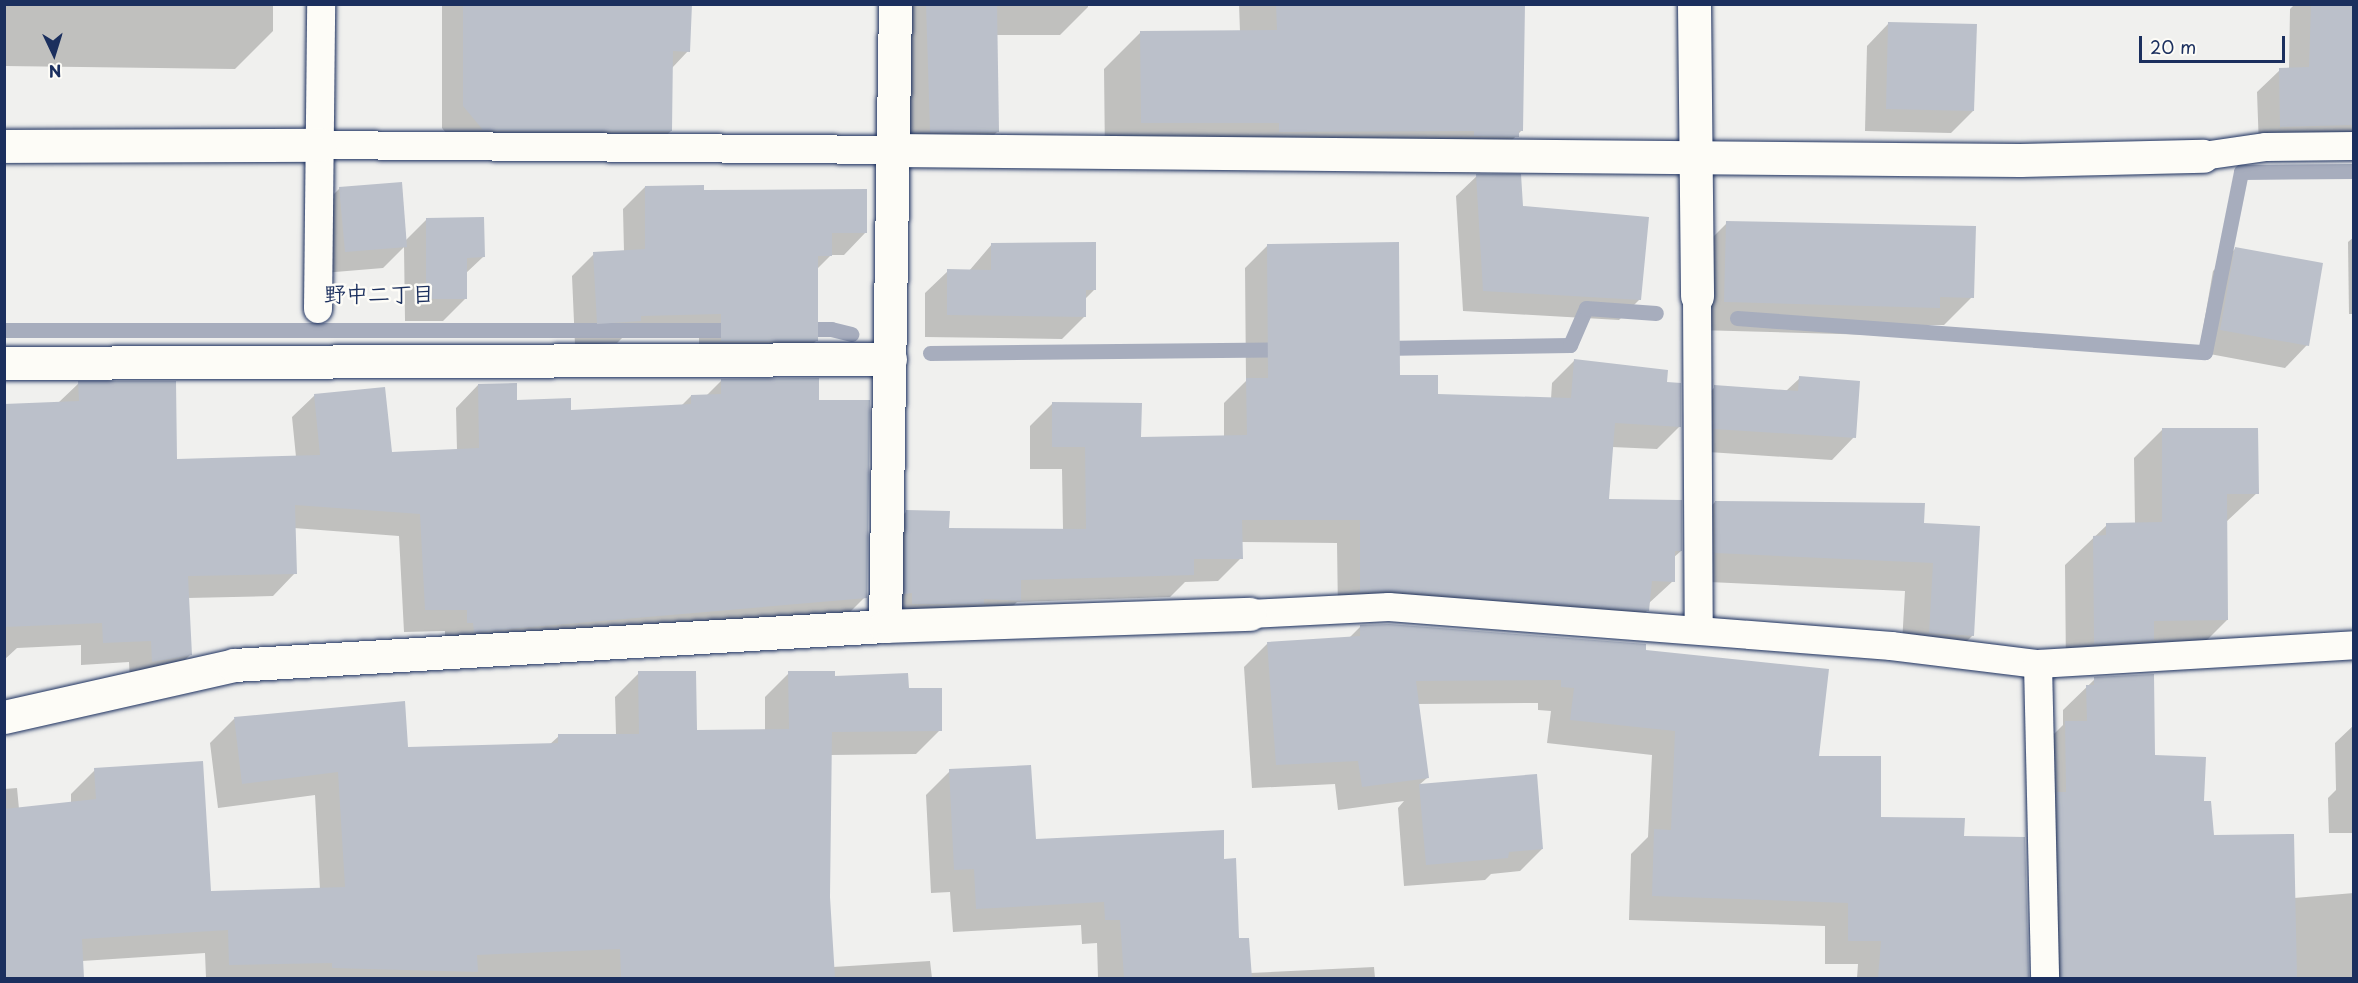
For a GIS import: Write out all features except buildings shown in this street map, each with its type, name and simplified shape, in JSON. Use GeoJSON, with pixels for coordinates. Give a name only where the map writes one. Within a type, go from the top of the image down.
{"type":"FeatureCollection","features":[{"type":"Feature","properties":{"kind":"street"},"geometry":{"type":"LineString","coordinates":[[885,626],[895,4]]}},
{"type":"Feature","properties":{"kind":"street"},"geometry":{"type":"LineString","coordinates":[[1694,4],[1697,296]]}},
{"type":"Feature","properties":{"kind":"street"},"geometry":{"type":"LineString","coordinates":[[4,146],[320,145]]}},
{"type":"Feature","properties":{"kind":"street"},"geometry":{"type":"LineString","coordinates":[[893,150],[2020,160],[2203,156]]}},
{"type":"Feature","properties":{"kind":"street"},"geometry":{"type":"LineString","coordinates":[[4,363],[890,359]]}},
{"type":"Feature","properties":{"kind":"street"},"geometry":{"type":"LineString","coordinates":[[4,717],[234,665],[885,626],[1250,614]]}},
{"type":"Feature","properties":{"kind":"lane"},"geometry":{"type":"LineString","coordinates":[[318,309],[321,4]]}},
{"type":"Feature","properties":{"kind":"lane"},"geometry":{"type":"LineString","coordinates":[[320,145],[893,150]]}},
{"type":"Feature","properties":{"kind":"lane"},"geometry":{"type":"LineString","coordinates":[[2203,156],[2266,147],[2354,146]]}},
{"type":"Feature","properties":{"kind":"lane"},"geometry":{"type":"LineString","coordinates":[[1697,296],[1699,630]]}},
{"type":"Feature","properties":{"kind":"lane"},"geometry":{"type":"LineString","coordinates":[[1250,614],[1389,607],[1891,646],[2038,664],[2354,645]]}},
{"type":"Feature","properties":{"kind":"lane"},"geometry":{"type":"LineString","coordinates":[[2038,664],[2045,978]]}},
{"type":"Feature","properties":{"kind":"waterway"},"geometry":{"type":"LineString","coordinates":[[1737,318],[2205,352],[2241,172],[2354,171]]}},
{"type":"Feature","properties":{"kind":"waterway"},"geometry":{"type":"LineString","coordinates":[[1381,348],[1570,345],[1586,308],[1656,313]]}},
{"type":"Feature","properties":{"kind":"waterway"},"geometry":{"type":"LineString","coordinates":[[797,329],[831,329],[851,334]]}},
{"type":"Feature","properties":{"kind":"waterway"},"geometry":{"type":"LineString","coordinates":[[4,330],[740,330]]}},
{"type":"Feature","properties":{"kind":"waterway"},"geometry":{"type":"LineString","coordinates":[[930,353],[1288,349]]}},
{"type":"Feature","properties":{"kind":"district","name":"野中二丁目"},"geometry":{"type":"Point","coordinates":[379,293]}}]}
